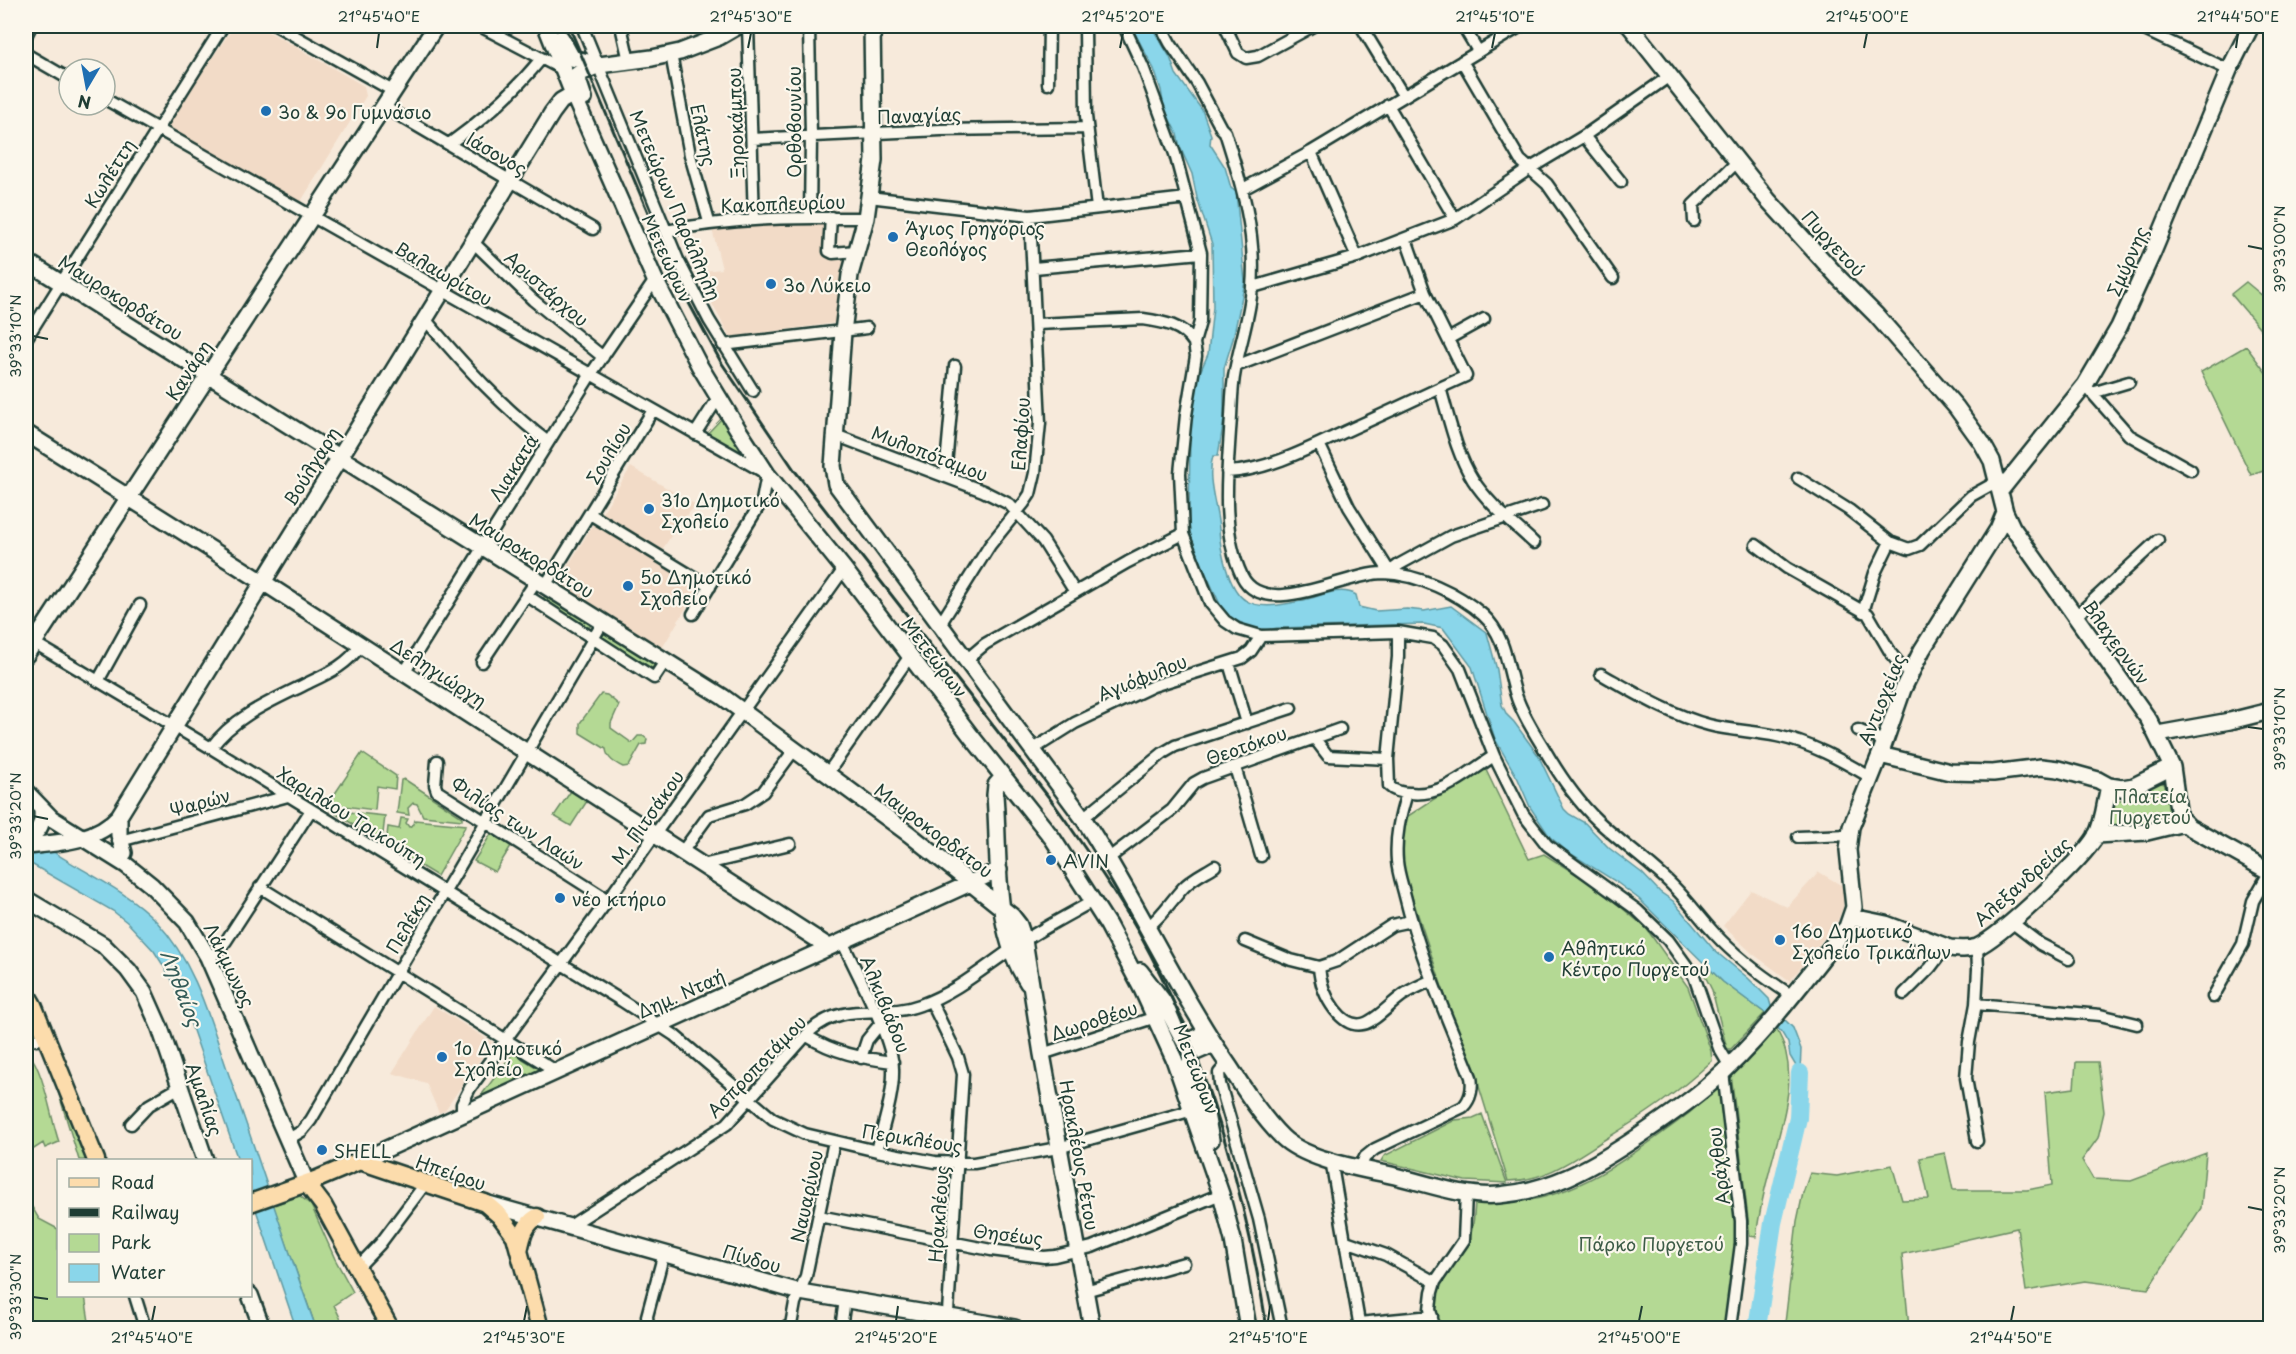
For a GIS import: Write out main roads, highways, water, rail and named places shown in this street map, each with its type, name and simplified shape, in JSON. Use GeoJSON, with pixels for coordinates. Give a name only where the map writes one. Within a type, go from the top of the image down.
{"type":"FeatureCollection","features":[{"type":"Feature","properties":{"kind":"main road"},"geometry":{"type":"LineString","coordinates":[[26,993],[33,1005],[95,1159]]}},
{"type":"Feature","properties":{"kind":"main road","name":"Ηπείρου"},"geometry":{"type":"LineString","coordinates":[[252,1202],[301,1186],[360,1161],[380,1160],[425,1184],[485,1203],[509,1227],[519,1252],[540,1329]]}},
{"type":"Feature","properties":{"kind":"main road"},"geometry":{"type":"LineString","coordinates":[[301,1186],[323,1205],[390,1329]]}},
{"type":"Feature","properties":{"kind":"main road"},"geometry":{"type":"LineString","coordinates":[[519,1252],[525,1229],[537,1217]]}},
{"type":"Feature","properties":{"kind":"water"},"geometry":{"type":"Polygon","coordinates":[[[1131,26],[1151,26],[1170,57],[1176,74],[1202,110],[1211,135],[1210,144],[1225,167],[1231,188],[1236,192],[1245,282],[1233,339],[1224,368],[1224,419],[1218,456],[1213,456],[1211,474],[1223,557],[1239,595],[1252,603],[1268,606],[1287,604],[1340,591],[1356,595],[1359,607],[1376,611],[1407,609],[1424,611],[1451,606],[1487,633],[1497,670],[1502,705],[1538,755],[1564,809],[1585,823],[1609,848],[1673,901],[1715,951],[1769,999],[1771,1006],[1793,1028],[1801,1049],[1800,1073],[1790,1056],[1788,1043],[1765,1013],[1723,982],[1639,899],[1568,852],[1550,837],[1530,807],[1518,779],[1495,739],[1472,667],[1443,628],[1424,624],[1267,630],[1249,627],[1225,615],[1193,546],[1189,526],[1190,427],[1198,377],[1208,354],[1213,307],[1212,244],[1192,174],[1177,134],[1164,108],[1154,69],[1131,26]]]}},
{"type":"Feature","properties":{"kind":"water","name":"Ληθαίος"},"geometry":{"type":"Polygon","coordinates":[[[26,833],[58,855],[110,885],[142,908],[157,922],[183,957],[209,1016],[316,1328],[296,1328],[252,1198],[252,1159],[238,1159],[189,1019],[170,976],[154,951],[128,923],[113,911],[26,861],[26,833]]]}},
{"type":"Feature","properties":{"kind":"waterway"},"geometry":{"type":"LineString","coordinates":[[1757,1328],[1773,1223],[1798,1118],[1800,1073]]}},
{"type":"Feature","properties":{"kind":"railway"},"geometry":{"type":"LineString","coordinates":[[569,26],[677,281],[721,362],[795,471],[1054,804],[1098,867],[1139,933],[1185,1027],[1220,1125],[1247,1226],[1267,1328]]}},
{"type":"Feature","properties":{"kind":"place","name":"3ο & 9ο Γυμνάσιο"},"geometry":{"type":"Point","coordinates":[266,111]}},
{"type":"Feature","properties":{"kind":"place","name":"Άγιος Γρηγόριος Θεολόγος"},"geometry":{"type":"Point","coordinates":[893,237]}},
{"type":"Feature","properties":{"kind":"place","name":"3ο Λύκειο"},"geometry":{"type":"Point","coordinates":[771,284]}},
{"type":"Feature","properties":{"kind":"place","name":"31ο Δημοτικό Σχολείο"},"geometry":{"type":"Point","coordinates":[649,509]}},
{"type":"Feature","properties":{"kind":"place","name":"5ο Δημοτικό Σχολείο"},"geometry":{"type":"Point","coordinates":[628,586]}},
{"type":"Feature","properties":{"kind":"place","name":"AVIN"},"geometry":{"type":"Point","coordinates":[1051,860]}},
{"type":"Feature","properties":{"kind":"place","name":"νέο κτήριο"},"geometry":{"type":"Point","coordinates":[560,898]}},
{"type":"Feature","properties":{"kind":"place","name":"16ο Δημοτικό Σχολείο Τρικάλων"},"geometry":{"type":"Point","coordinates":[1780,940]}},
{"type":"Feature","properties":{"kind":"place","name":"Αθλητικό Κέντρο Πυργετού"},"geometry":{"type":"Point","coordinates":[1549,957]}},
{"type":"Feature","properties":{"kind":"place","name":"1ο Δημοτικό Σχολείο"},"geometry":{"type":"Point","coordinates":[442,1057]}},
{"type":"Feature","properties":{"kind":"place","name":"SHELL"},"geometry":{"type":"Point","coordinates":[322,1150]}},
{"type":"Feature","properties":{"kind":"park label","name":"Πλατεία Πυργετού"},"geometry":{"type":"Point","coordinates":[2150,805]}},
{"type":"Feature","properties":{"kind":"park label","name":"Πάρκο Πυργετού"},"geometry":{"type":"Point","coordinates":[1651,1243]}}]}
